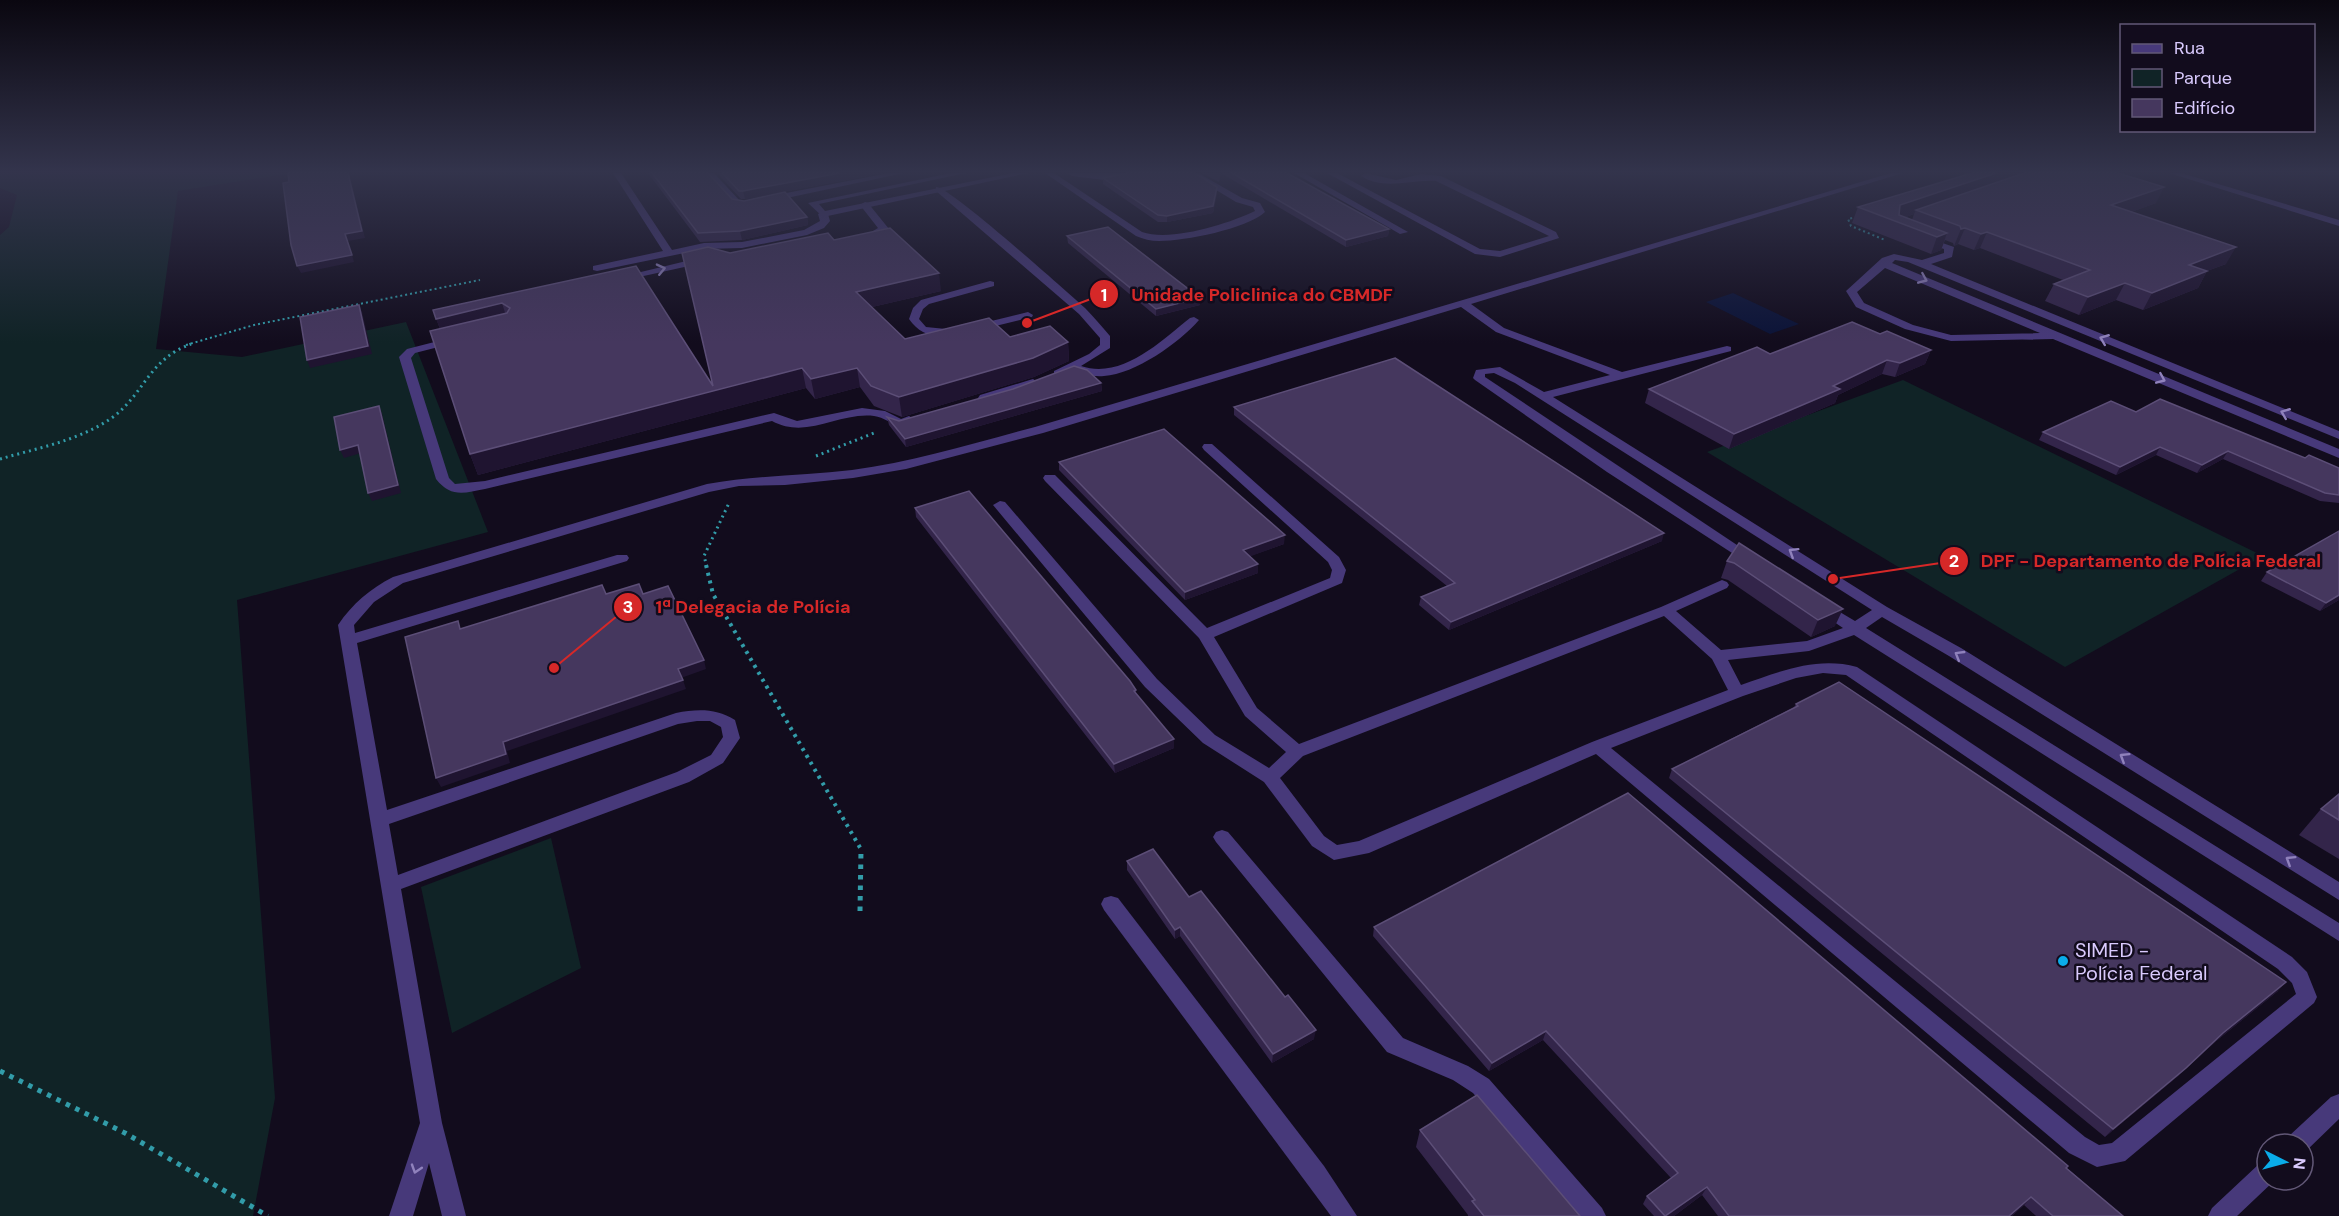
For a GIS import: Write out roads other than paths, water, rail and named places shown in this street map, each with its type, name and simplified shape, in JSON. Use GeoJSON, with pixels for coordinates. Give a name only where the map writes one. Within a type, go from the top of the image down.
{"type":"FeatureCollection","features":[{"type":"Feature","properties":{"kind":"street"},"geometry":{"type":"LineString","coordinates":[[654,230],[669,253]]}},
{"type":"Feature","properties":{"kind":"street"},"geometry":{"type":"LineString","coordinates":[[597,268],[704,246],[742,245],[812,230]]}},
{"type":"Feature","properties":{"kind":"street"},"geometry":{"type":"LineString","coordinates":[[854,241],[874,236],[883,230]]}},
{"type":"Feature","properties":{"kind":"street"},"geometry":{"type":"LineString","coordinates":[[975,401],[1073,367],[1098,353],[1106,345],[1106,338],[1083,312],[988,230]]}},
{"type":"Feature","properties":{"kind":"street"},"geometry":{"type":"LineString","coordinates":[[1133,230],[1151,238],[1164,238],[1203,230]]}},
{"type":"Feature","properties":{"kind":"street"},"geometry":{"type":"LineString","coordinates":[[1399,230],[1403,232]]}},
{"type":"Feature","properties":{"kind":"street"},"geometry":{"type":"LineString","coordinates":[[1437,230],[1478,252],[1500,254],[1554,238],[1553,234],[1544,230]]}},
{"type":"Feature","properties":{"kind":"street"},"geometry":{"type":"LineString","coordinates":[[454,1216],[431,1123],[346,625],[355,610],[376,591],[398,580],[707,488],[748,482],[820,478],[906,465],[1039,430],[1708,230]]}},
{"type":"Feature","properties":{"kind":"street"},"geometry":{"type":"LineString","coordinates":[[1916,236],[1949,247],[1949,255],[1920,264]]}},
{"type":"Feature","properties":{"kind":"street"},"geometry":{"type":"LineString","coordinates":[[615,280],[715,257],[742,245]]}},
{"type":"Feature","properties":{"kind":"street"},"geometry":{"type":"LineString","coordinates":[[2057,336],[1951,338],[1909,327],[1860,306],[1851,291],[1888,258],[1894,257],[1920,264],[2339,435]]}},
{"type":"Feature","properties":{"kind":"street"},"geometry":{"type":"LineString","coordinates":[[1886,262],[1887,265],[2339,454]]}},
{"type":"Feature","properties":{"kind":"street"},"geometry":{"type":"LineString","coordinates":[[990,284],[925,302],[915,314],[916,324],[922,329],[934,332],[960,331],[1028,315]]}},
{"type":"Feature","properties":{"kind":"street"},"geometry":{"type":"LineString","coordinates":[[1462,303],[1500,330],[1622,376]]}},
{"type":"Feature","properties":{"kind":"street"},"geometry":{"type":"LineString","coordinates":[[1073,367],[1101,374],[1131,364],[1170,339],[1194,320]]}},
{"type":"Feature","properties":{"kind":"street"},"geometry":{"type":"LineString","coordinates":[[466,338],[411,351],[405,357],[443,479],[451,488],[462,489],[484,485],[774,417],[786,423],[808,424],[865,411],[883,414],[900,423],[921,417]]}},
{"type":"Feature","properties":{"kind":"street"},"geometry":{"type":"LineString","coordinates":[[1542,396],[1727,349]]}},
{"type":"Feature","properties":{"kind":"street"},"geometry":{"type":"LineString","coordinates":[[1767,570],[1612,469],[1479,378],[1479,375],[1487,371],[1500,370],[1882,610],[1975,664],[2339,892]]}},
{"type":"Feature","properties":{"kind":"street"},"geometry":{"type":"LineString","coordinates":[[1205,635],[1337,580],[1339,570],[1334,560],[1208,447]]}},
{"type":"Feature","properties":{"kind":"street"},"geometry":{"type":"LineString","coordinates":[[1050,478],[1205,635],[1251,712],[1297,752]]}},
{"type":"Feature","properties":{"kind":"street"},"geometry":{"type":"LineString","coordinates":[[1000,505],[1151,683],[1209,739],[1269,777],[1318,841],[1334,853],[1362,848],[1598,746],[1737,692],[1820,667],[1836,666],[1851,671],[2285,963],[2300,978],[2307,997],[2117,1153],[2097,1156],[2077,1145],[1598,746]]}},
{"type":"Feature","properties":{"kind":"street"},"geometry":{"type":"LineString","coordinates":[[349,640],[622,558]]}},
{"type":"Feature","properties":{"kind":"street"},"geometry":{"type":"LineString","coordinates":[[1269,777],[1297,752],[1666,610],[1722,585]]}},
{"type":"Feature","properties":{"kind":"street"},"geometry":{"type":"LineString","coordinates":[[1806,596],[1854,629],[2339,933]]}},
{"type":"Feature","properties":{"kind":"street"},"geometry":{"type":"LineString","coordinates":[[1666,610],[1718,656],[1737,692]]}},
{"type":"Feature","properties":{"kind":"street"},"geometry":{"type":"LineString","coordinates":[[1718,656],[1809,646],[1854,629],[1882,610]]}},
{"type":"Feature","properties":{"kind":"street"},"geometry":{"type":"LineString","coordinates":[[379,820],[676,719],[700,714],[718,716],[729,723],[732,738],[717,759],[683,777],[391,885]]}},
{"type":"Feature","properties":{"kind":"street"},"geometry":{"type":"LineString","coordinates":[[1222,837],[1395,1045],[1411,1055],[1469,1076],[1481,1086],[1594,1216]]}},
{"type":"Feature","properties":{"kind":"street"},"geometry":{"type":"LineString","coordinates":[[1111,904],[1309,1165],[1345,1216]]}},
{"type":"Feature","properties":{"kind":"street"},"geometry":{"type":"LineString","coordinates":[[2310,1132],[2339,1104]]}},
{"type":"Feature","properties":{"kind":"street"},"geometry":{"type":"LineString","coordinates":[[401,1216],[431,1123]]}},
{"type":"Feature","properties":{"kind":"street"},"geometry":{"type":"LineString","coordinates":[[2220,1216],[2255,1183]]}},
{"type":"Feature","properties":{"kind":"water"},"geometry":{"type":"Polygon","coordinates":[[[1733,293],[1799,324],[1770,334],[1706,302],[1733,293]]]}},
{"type":"Feature","properties":{"kind":"place","name":"Unidade Policlinica do CBMDF"},"geometry":{"type":"Point","coordinates":[1027,323]}},
{"type":"Feature","properties":{"kind":"place","name":"DPF - Departamento de Polícia Federal"},"geometry":{"type":"Point","coordinates":[1833,579]}},
{"type":"Feature","properties":{"kind":"place","name":"1ª Delegacia de Polícia"},"geometry":{"type":"Point","coordinates":[554,668]}},
{"type":"Feature","properties":{"kind":"place","name":"SIMED - Polícia Federal"},"geometry":{"type":"Point","coordinates":[2063,961]}}]}
